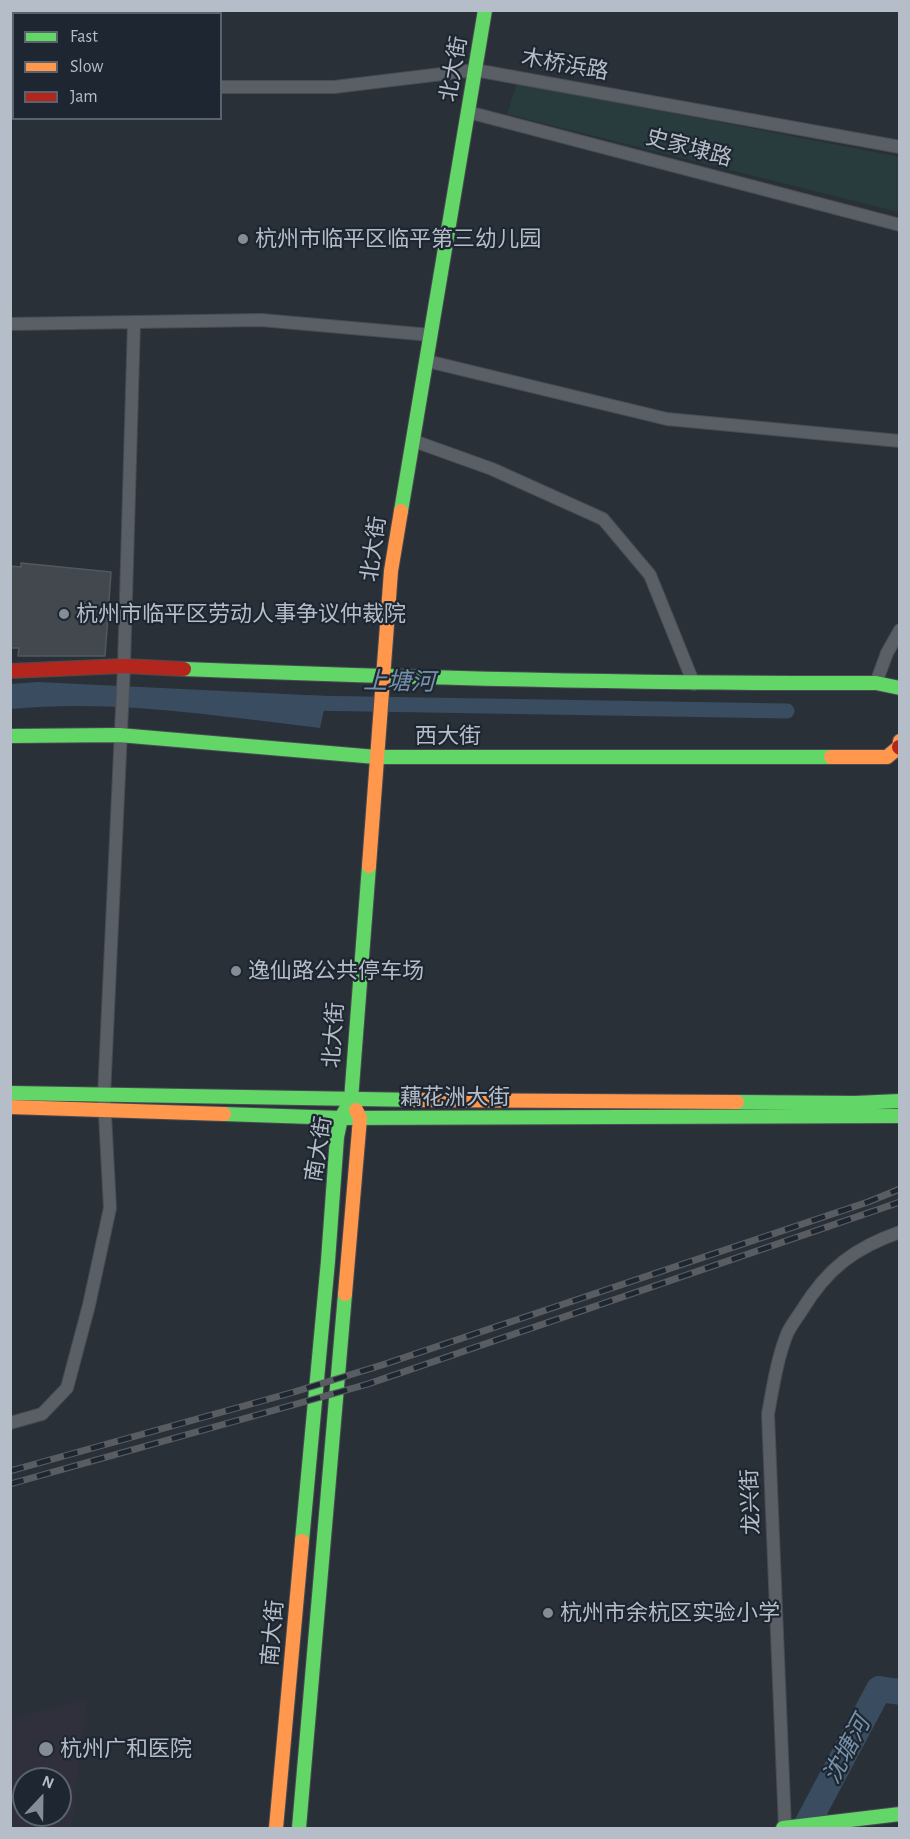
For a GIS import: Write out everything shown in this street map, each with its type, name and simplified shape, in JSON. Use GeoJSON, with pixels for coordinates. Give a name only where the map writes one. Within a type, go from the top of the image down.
{"type":"FeatureCollection","features":[{"type":"Feature","properties":{"kind":"main road","name":"北大街"},"geometry":{"type":"LineString","coordinates":[[351,1100],[391,572],[485,10]]}},
{"type":"Feature","properties":{"kind":"main road"},"geometry":{"type":"LineString","coordinates":[[10,671],[124,666],[383,677],[694,684],[876,683],[900,688]]}},
{"type":"Feature","properties":{"kind":"main road","name":"西大街"},"geometry":{"type":"LineString","coordinates":[[10,736],[120,735],[376,757],[886,757],[899,747]]}},
{"type":"Feature","properties":{"kind":"main road"},"geometry":{"type":"LineString","coordinates":[[899,747],[900,741]]}},
{"type":"Feature","properties":{"kind":"main road","name":"藕花洲大街"},"geometry":{"type":"LineString","coordinates":[[10,1093],[104,1103],[341,1118],[900,1116]]}},
{"type":"Feature","properties":{"kind":"main road","name":"藕花洲大街"},"geometry":{"type":"LineString","coordinates":[[10,1107],[104,1103],[351,1100],[843,1103],[900,1101]]}},
{"type":"Feature","properties":{"kind":"main road","name":"南大街"},"geometry":{"type":"LineString","coordinates":[[276,1828],[328,1261],[337,1137],[341,1118],[351,1100]]}},
{"type":"Feature","properties":{"kind":"main road","name":"南大街"},"geometry":{"type":"LineString","coordinates":[[299,1828],[360,1118],[351,1100]]}},
{"type":"Feature","properties":{"kind":"main road"},"geometry":{"type":"LineString","coordinates":[[785,1828],[900,1815]]}},
{"type":"Feature","properties":{"kind":"street","name":"木桥浜路"},"geometry":{"type":"LineString","coordinates":[[222,87],[334,87],[475,70],[900,147]]}},
{"type":"Feature","properties":{"kind":"street","name":"史家埭路"},"geometry":{"type":"LineString","coordinates":[[468,112],[900,225]]}},
{"type":"Feature","properties":{"kind":"street"},"geometry":{"type":"LineString","coordinates":[[10,324],[261,320],[432,335]]}},
{"type":"Feature","properties":{"kind":"street"},"geometry":{"type":"LineString","coordinates":[[10,1423],[42,1414],[67,1388],[89,1305],[110,1208],[104,1103],[124,666],[134,322]]}},
{"type":"Feature","properties":{"kind":"street"},"geometry":{"type":"LineString","coordinates":[[427,362],[667,419],[900,441]]}},
{"type":"Feature","properties":{"kind":"street"},"geometry":{"type":"LineString","coordinates":[[414,441],[492,470],[603,519],[650,575],[694,684]]}},
{"type":"Feature","properties":{"kind":"street"},"geometry":{"type":"LineString","coordinates":[[876,683],[887,653],[900,630]]}},
{"type":"Feature","properties":{"kind":"street","name":"龙兴街"},"geometry":{"type":"LineString","coordinates":[[785,1828],[768,1414],[775,1376],[788,1333],[814,1289],[843,1260],[880,1239],[900,1232]]}},
{"type":"Feature","properties":{"kind":"shaded area"},"geometry":{"type":"Polygon","coordinates":[[[38,682],[327,696],[320,728],[127,707],[49,706],[11,709],[10,684],[38,682]]]}},
{"type":"Feature","properties":{"kind":"shaded area","name":"杭州广和医院"},"geometry":{"type":"Polygon","coordinates":[[[87,1700],[72,1820],[72,1767],[12,1767],[12,1827],[71,1828],[11,1828],[11,1719],[87,1700]]]}},
{"type":"Feature","properties":{"kind":"green space"},"geometry":{"type":"Polygon","coordinates":[[[141,10],[142,12],[12,12],[11,19],[11,11],[141,10]]]}},
{"type":"Feature","properties":{"kind":"green space"},"geometry":{"type":"Polygon","coordinates":[[[517,83],[899,157],[899,212],[507,114],[517,83]]]}},
{"type":"Feature","properties":{"kind":"building","name":"杭州市临平区劳动人事争议仲裁院"},"geometry":{"type":"Polygon","coordinates":[[[21,563],[111,572],[105,656],[18,656],[19,648],[10,648],[10,566],[21,567],[21,563]]]}},
{"type":"Feature","properties":{"kind":"waterway","name":"上塘河"},"geometry":{"type":"LineString","coordinates":[[305,703],[787,711]]}},
{"type":"Feature","properties":{"kind":"waterway","name":"沈塘河"},"geometry":{"type":"LineString","coordinates":[[805,1828],[879,1689],[900,1692]]}},
{"type":"Feature","properties":{"kind":"railway"},"geometry":{"type":"LineString","coordinates":[[10,1471],[294,1392],[382,1365],[868,1202],[900,1189]]}},
{"type":"Feature","properties":{"kind":"railway"},"geometry":{"type":"LineString","coordinates":[[10,1484],[368,1384],[900,1202]]}},
{"type":"Feature","properties":{"kind":"traffic: fast"},"geometry":{"type":"LineString","coordinates":[[401,511],[485,10]]}},
{"type":"Feature","properties":{"kind":"traffic: fast"},"geometry":{"type":"LineString","coordinates":[[184,669],[530,680],[876,683],[900,688]]}},
{"type":"Feature","properties":{"kind":"traffic: fast"},"geometry":{"type":"LineString","coordinates":[[10,736],[119,735],[376,757],[831,757]]}},
{"type":"Feature","properties":{"kind":"traffic: fast"},"geometry":{"type":"LineString","coordinates":[[302,1541],[337,1137],[341,1118],[351,1100],[369,866]]}},
{"type":"Feature","properties":{"kind":"traffic: fast"},"geometry":{"type":"LineString","coordinates":[[10,1093],[418,1100]]}},
{"type":"Feature","properties":{"kind":"traffic: fast"},"geometry":{"type":"LineString","coordinates":[[737,1102],[900,1101]]}},
{"type":"Feature","properties":{"kind":"traffic: fast"},"geometry":{"type":"LineString","coordinates":[[224,1114],[341,1118],[900,1116]]}},
{"type":"Feature","properties":{"kind":"traffic: fast"},"geometry":{"type":"LineString","coordinates":[[299,1828],[345,1294]]}},
{"type":"Feature","properties":{"kind":"traffic: fast"},"geometry":{"type":"LineString","coordinates":[[783,1828],[900,1814]]}},
{"type":"Feature","properties":{"kind":"traffic: slow"},"geometry":{"type":"LineString","coordinates":[[369,866],[391,571],[401,511]]}},
{"type":"Feature","properties":{"kind":"traffic: slow"},"geometry":{"type":"LineString","coordinates":[[831,757],[887,757],[899,747],[900,741]]}},
{"type":"Feature","properties":{"kind":"traffic: slow"},"geometry":{"type":"LineString","coordinates":[[418,1100],[737,1102]]}},
{"type":"Feature","properties":{"kind":"traffic: slow"},"geometry":{"type":"LineString","coordinates":[[10,1107],[224,1114]]}},
{"type":"Feature","properties":{"kind":"traffic: slow"},"geometry":{"type":"LineString","coordinates":[[345,1294],[360,1118],[356,1110]]}},
{"type":"Feature","properties":{"kind":"traffic: slow"},"geometry":{"type":"LineString","coordinates":[[276,1828],[302,1541]]}},
{"type":"Feature","properties":{"kind":"traffic: jam"},"geometry":{"type":"LineString","coordinates":[[10,671],[124,666],[184,669]]}},
{"type":"Feature","properties":{"kind":"place","name":"杭州市临平区临平第三幼儿园"},"geometry":{"type":"Point","coordinates":[243,239]}},
{"type":"Feature","properties":{"kind":"place","name":"杭州市临平区劳动人事争议仲裁院"},"geometry":{"type":"Point","coordinates":[64,614]}},
{"type":"Feature","properties":{"kind":"place","name":"逸仙路公共停车场"},"geometry":{"type":"Point","coordinates":[236,971]}},
{"type":"Feature","properties":{"kind":"place","name":"杭州市余杭区实验小学"},"geometry":{"type":"Point","coordinates":[548,1613]}},
{"type":"Feature","properties":{"kind":"place","name":"杭州广和医院"},"geometry":{"type":"Point","coordinates":[46,1749]}}]}
